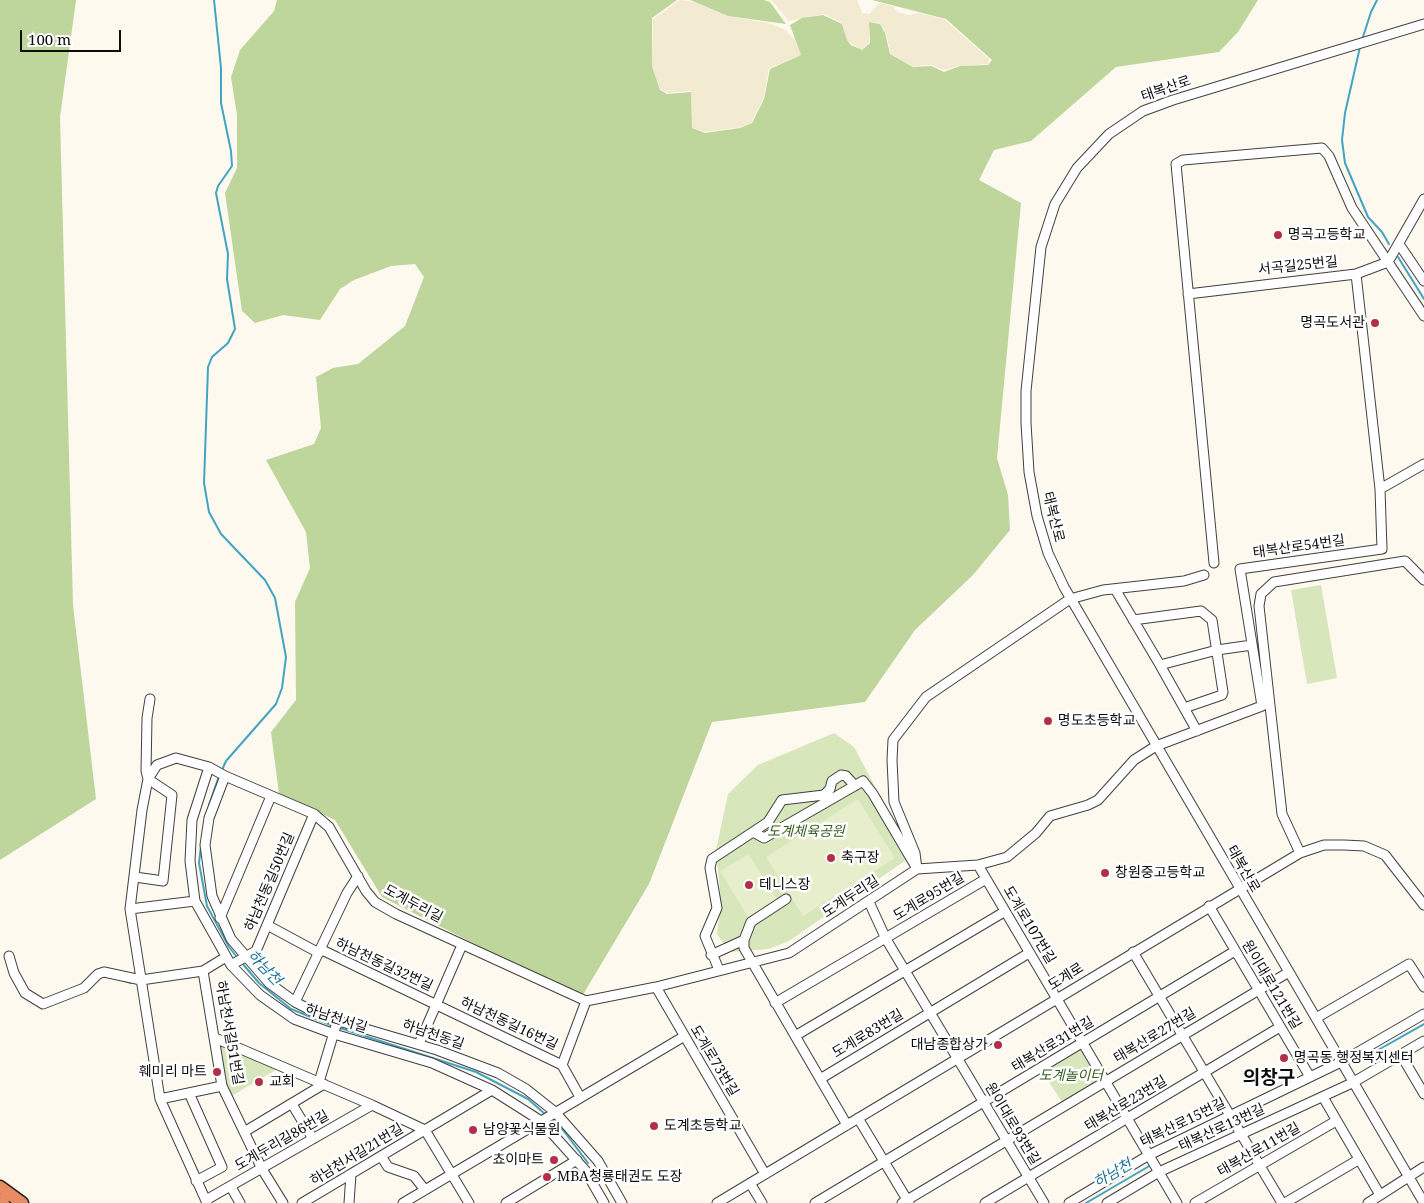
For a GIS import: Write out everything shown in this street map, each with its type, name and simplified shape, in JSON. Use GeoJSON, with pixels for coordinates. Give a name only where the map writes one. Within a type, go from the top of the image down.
{"type":"FeatureCollection","features":[{"type":"Feature","properties":{"kind":"highway"},"geometry":{"type":"LineString","coordinates":[[0,1187],[22,1203]]}},
{"type":"Feature","properties":{"kind":"street","name":"태복산로"},"geometry":{"type":"LineString","coordinates":[[1351,1081],[1070,599],[1048,553],[1037,516],[1029,472],[1026,391],[1041,247],[1055,204],[1077,168],[1109,134],[1142,112],[1173,100],[1424,24]]}},
{"type":"Feature","properties":{"kind":"street"},"geometry":{"type":"LineString","coordinates":[[1214,563],[1176,164],[1183,160],[1322,148],[1329,156],[1352,208],[1424,316]]}},
{"type":"Feature","properties":{"kind":"street"},"geometry":{"type":"LineString","coordinates":[[1388,262],[1424,199]]}},
{"type":"Feature","properties":{"kind":"street"},"geometry":{"type":"LineString","coordinates":[[1399,244],[1424,281]]}},
{"type":"Feature","properties":{"kind":"street","name":"서곡길25번길"},"geometry":{"type":"LineString","coordinates":[[1188,294],[1356,274],[1388,262]]}},
{"type":"Feature","properties":{"kind":"street"},"geometry":{"type":"LineString","coordinates":[[1356,274],[1380,488],[1424,464]]}},
{"type":"Feature","properties":{"kind":"street","name":"태복산로54번길"},"geometry":{"type":"LineString","coordinates":[[1156,746],[1262,706],[1240,569],[1382,549],[1380,488]]}},
{"type":"Feature","properties":{"kind":"street"},"geometry":{"type":"LineString","coordinates":[[1300,853],[1282,814],[1259,606],[1261,594],[1274,582],[1405,561],[1424,580]]}},
{"type":"Feature","properties":{"kind":"street"},"geometry":{"type":"LineString","coordinates":[[918,869],[915,852],[894,802],[893,740],[926,696],[1070,599],[1115,589],[1184,581],[1204,575]]}},
{"type":"Feature","properties":{"kind":"street"},"geometry":{"type":"LineString","coordinates":[[1115,589],[1197,731]]}},
{"type":"Feature","properties":{"kind":"street"},"geometry":{"type":"LineString","coordinates":[[1133,620],[1201,611],[1212,620],[1223,692],[1222,695],[1184,708]]}},
{"type":"Feature","properties":{"kind":"street"},"geometry":{"type":"LineString","coordinates":[[1160,665],[1217,650],[1252,645]]}},
{"type":"Feature","properties":{"kind":"street"},"geometry":{"type":"LineString","coordinates":[[150,699],[147,718],[146,771],[148,779],[130,910],[160,1099],[207,1202]]}},
{"type":"Feature","properties":{"kind":"street"},"geometry":{"type":"LineString","coordinates":[[918,869],[978,865],[1007,857],[1029,840],[1050,816],[1088,805],[1098,800],[1134,760],[1156,746]]}},
{"type":"Feature","properties":{"kind":"street","name":"도계두리길"},"geometry":{"type":"LineString","coordinates":[[148,779],[157,765],[176,758],[212,768],[224,776],[314,814],[329,827],[375,902],[586,1001],[656,987],[789,953],[918,869]]}},
{"type":"Feature","properties":{"kind":"street","name":"하남천서길"},"geometry":{"type":"LineString","coordinates":[[212,768],[192,820],[190,861],[195,901],[260,995],[294,1019],[336,1027],[432,1063],[548,1117],[585,1170],[604,1203]]}},
{"type":"Feature","properties":{"kind":"street"},"geometry":{"type":"LineString","coordinates":[[718,970],[705,936],[717,908],[710,868],[712,860],[768,822],[782,800],[824,795],[830,790],[832,781],[841,775],[846,776],[855,786]]}},
{"type":"Feature","properties":{"kind":"street","name":"하남천동길"},"geometry":{"type":"LineString","coordinates":[[224,776],[209,818],[205,845],[208,877],[220,918],[231,938],[236,959],[295,1002],[322,1016],[336,1027],[419,1044],[498,1073],[526,1089],[548,1117],[598,1161],[622,1203]]}},
{"type":"Feature","properties":{"kind":"street"},"geometry":{"type":"LineString","coordinates":[[135,877],[162,881],[172,795],[148,779]]}},
{"type":"Feature","properties":{"kind":"street"},"geometry":{"type":"LineString","coordinates":[[753,832],[764,838],[863,781],[874,794],[918,869]]}},
{"type":"Feature","properties":{"kind":"street"},"geometry":{"type":"LineString","coordinates":[[220,918],[271,796]]}},
{"type":"Feature","properties":{"kind":"street","name":"하남천동길50번길"},"geometry":{"type":"LineString","coordinates":[[236,959],[256,951],[314,814]]}},
{"type":"Feature","properties":{"kind":"street","name":"도계로"},"geometry":{"type":"LineString","coordinates":[[717,1203],[1208,906],[1300,853],[1324,845],[1364,846],[1385,855],[1424,905]]}},
{"type":"Feature","properties":{"kind":"street","name":"도계로107번길"},"geometry":{"type":"LineString","coordinates":[[978,865],[1177,1203]]}},
{"type":"Feature","properties":{"kind":"street"},"geometry":{"type":"LineString","coordinates":[[295,1002],[358,876]]}},
{"type":"Feature","properties":{"kind":"street","name":"도계로95번길"},"geometry":{"type":"LineString","coordinates":[[886,939],[986,879]]}},
{"type":"Feature","properties":{"kind":"street"},"geometry":{"type":"LineString","coordinates":[[786,899],[751,922],[744,940],[744,948],[754,962],[775,1003],[847,1124]]}},
{"type":"Feature","properties":{"kind":"street"},"geometry":{"type":"LineString","coordinates":[[130,910],[195,901]]}},
{"type":"Feature","properties":{"kind":"street","name":"도계로95번길"},"geometry":{"type":"LineString","coordinates":[[869,902],[886,939],[957,1058]]}},
{"type":"Feature","properties":{"kind":"street","name":"원이대로121번길"},"geometry":{"type":"LineString","coordinates":[[1208,906],[1310,1077]]}},
{"type":"Feature","properties":{"kind":"street"},"geometry":{"type":"LineString","coordinates":[[795,1036],[1004,912]]}},
{"type":"Feature","properties":{"kind":"street","name":"하남천동길32번길"},"geometry":{"type":"LineString","coordinates":[[267,925],[437,1005]]}},
{"type":"Feature","properties":{"kind":"street"},"geometry":{"type":"LineString","coordinates":[[775,1003],[886,939]]}},
{"type":"Feature","properties":{"kind":"street"},"geometry":{"type":"LineString","coordinates":[[711,955],[744,940]]}},
{"type":"Feature","properties":{"kind":"street","name":"하남천동길32번길"},"geometry":{"type":"LineString","coordinates":[[419,1044],[462,944]]}},
{"type":"Feature","properties":{"kind":"street","name":"태복산로31번길"},"geometry":{"type":"LineString","coordinates":[[815,1203],[1235,951]]}},
{"type":"Feature","properties":{"kind":"street"},"geometry":{"type":"LineString","coordinates":[[1133,952],[1259,1165],[1284,1203],[1358,1160]]}},
{"type":"Feature","properties":{"kind":"street"},"geometry":{"type":"LineString","coordinates":[[930,1013],[1029,953]]}},
{"type":"Feature","properties":{"kind":"street"},"geometry":{"type":"LineString","coordinates":[[9,956],[14,972],[25,993],[42,1004],[84,988],[98,974],[104,972],[141,980],[203,971]]}},
{"type":"Feature","properties":{"kind":"street","name":"하남천서길51번길"},"geometry":{"type":"LineString","coordinates":[[236,959],[203,971],[222,1086],[262,1169],[283,1203]]}},
{"type":"Feature","properties":{"kind":"street"},"geometry":{"type":"LineString","coordinates":[[1316,1018],[1409,964],[1424,987]]}},
{"type":"Feature","properties":{"kind":"street","name":"태복산로27번길"},"geometry":{"type":"LineString","coordinates":[[906,1202],[1289,972]]}},
{"type":"Feature","properties":{"kind":"street","name":"도계로73번길"},"geometry":{"type":"LineString","coordinates":[[656,987],[765,1174]]}},
{"type":"Feature","properties":{"kind":"street"},"geometry":{"type":"LineString","coordinates":[[562,1065],[586,1001]]}},
{"type":"Feature","properties":{"kind":"street","name":"하남천동길16번길"},"geometry":{"type":"LineString","coordinates":[[437,1005],[562,1065],[580,1097]]}},
{"type":"Feature","properties":{"kind":"street","name":"도계로83번길"},"geometry":{"type":"LineString","coordinates":[[820,1079],[930,1013]]}},
{"type":"Feature","properties":{"kind":"street","name":"태복산로15번길"},"geometry":{"type":"LineString","coordinates":[[1069,1203],[1149,1155],[1341,1063],[1424,1014]]}},
{"type":"Feature","properties":{"kind":"street"},"geometry":{"type":"LineString","coordinates":[[244,1132],[292,1104],[322,1083],[336,1027]]}},
{"type":"Feature","properties":{"kind":"street","name":"태복산로23번길"},"geometry":{"type":"LineString","coordinates":[[985,1203],[1280,1027]]}},
{"type":"Feature","properties":{"kind":"street"},"geometry":{"type":"LineString","coordinates":[[403,1203],[415,1200],[425,1190],[683,1036]]}},
{"type":"Feature","properties":{"kind":"street","name":"하남천서길21번길"},"geometry":{"type":"LineString","coordinates":[[215,1038],[322,1083],[425,1130]]}},
{"type":"Feature","properties":{"kind":"street","name":"태복산로13번길"},"geometry":{"type":"LineString","coordinates":[[1107,1203],[1159,1172],[1323,1097],[1424,1041]]}},
{"type":"Feature","properties":{"kind":"street"},"geometry":{"type":"LineString","coordinates":[[1401,1055],[1424,1094]]}},
{"type":"Feature","properties":{"kind":"street","name":"원이대로93번길"},"geometry":{"type":"LineString","coordinates":[[957,1058],[1044,1203]]}},
{"type":"Feature","properties":{"kind":"street"},"geometry":{"type":"LineString","coordinates":[[1351,1081],[1424,1203]]}},
{"type":"Feature","properties":{"kind":"street"},"geometry":{"type":"LineString","coordinates":[[160,1099],[222,1086]]}},
{"type":"Feature","properties":{"kind":"street","name":"하남천서길21번길"},"geometry":{"type":"LineString","coordinates":[[302,1203],[492,1090]]}},
{"type":"Feature","properties":{"kind":"street"},"geometry":{"type":"LineString","coordinates":[[189,1092],[222,1167],[196,1181]]}},
{"type":"Feature","properties":{"kind":"street"},"geometry":{"type":"LineString","coordinates":[[1323,1097],[1380,1195]]}},
{"type":"Feature","properties":{"kind":"street"},"geometry":{"type":"LineString","coordinates":[[292,1104],[313,1139]]}},
{"type":"Feature","properties":{"kind":"street","name":"도계두리길86번길"},"geometry":{"type":"LineString","coordinates":[[207,1202],[372,1105]]}},
{"type":"Feature","properties":{"kind":"street"},"geometry":{"type":"LineString","coordinates":[[858,1118],[906,1202]]}},
{"type":"Feature","properties":{"kind":"street","name":"태복산로11번길"},"geometry":{"type":"LineString","coordinates":[[1195,1203],[1336,1121]]}},
{"type":"Feature","properties":{"kind":"street"},"geometry":{"type":"LineString","coordinates":[[425,1130],[469,1203]]}},
{"type":"Feature","properties":{"kind":"street"},"geometry":{"type":"LineString","coordinates":[[381,1156],[388,1167],[414,1176],[425,1190]]}},
{"type":"Feature","properties":{"kind":"street"},"geometry":{"type":"LineString","coordinates":[[506,1203],[577,1160]]}},
{"type":"Feature","properties":{"kind":"street"},"geometry":{"type":"LineString","coordinates":[[585,1170],[598,1161]]}},
{"type":"Feature","properties":{"kind":"street"},"geometry":{"type":"LineString","coordinates":[[1368,1203],[1424,1168]]}},
{"type":"Feature","properties":{"kind":"street"},"geometry":{"type":"LineString","coordinates":[[349,1203],[351,1174]]}},
{"type":"Feature","properties":{"kind":"street"},"geometry":{"type":"LineString","coordinates":[[750,1183],[762,1203]]}},
{"type":"Feature","properties":{"kind":"street"},"geometry":{"type":"LineString","coordinates":[[230,1187],[240,1203]]}},
{"type":"Feature","properties":{"kind":"shaded area"},"geometry":{"type":"Polygon","coordinates":[[[680,0],[694,2],[727,16],[768,23],[784,29],[796,41],[801,55],[769,68],[763,99],[751,123],[740,127],[705,132],[692,128],[691,91],[668,93],[660,89],[652,66],[653,19],[680,0]]]}},
{"type":"Feature","properties":{"kind":"shaded area"},"geometry":{"type":"Polygon","coordinates":[[[771,0],[857,0],[862,13],[869,14],[879,3],[893,6],[897,12],[908,15],[919,13],[944,19],[989,59],[988,64],[958,66],[944,70],[931,65],[912,66],[891,54],[886,33],[880,23],[869,22],[869,43],[861,50],[847,40],[842,23],[824,14],[789,21],[771,0]]]}},
{"type":"Feature","properties":{"kind":"green space"},"geometry":{"type":"Polygon","coordinates":[[[0,0],[76,0],[60,117],[73,605],[96,799],[0,860],[0,0]]]}},
{"type":"Feature","properties":{"kind":"green space"},"geometry":{"type":"Polygon","coordinates":[[[277,0],[677,0],[652,18],[652,66],[660,90],[667,94],[691,92],[692,128],[705,133],[740,128],[752,123],[764,99],[770,69],[801,55],[790,25],[802,18],[823,15],[842,24],[847,40],[851,45],[862,50],[870,43],[869,22],[880,24],[885,33],[890,54],[913,67],[931,66],[944,72],[960,66],[988,65],[992,60],[946,19],[872,0],[1258,0],[1238,32],[1219,52],[1116,67],[1031,141],[994,150],[979,180],[1021,203],[997,458],[1008,495],[1010,530],[973,575],[915,630],[865,702],[712,722],[649,884],[581,998],[382,897],[335,820],[279,794],[271,732],[296,700],[295,602],[310,568],[306,532],[266,460],[314,444],[321,428],[316,377],[333,368],[358,364],[405,326],[424,277],[415,264],[391,266],[354,280],[340,289],[320,320],[283,315],[255,323],[242,311],[225,193],[237,168],[237,115],[231,77],[240,50],[274,11],[277,0]]]}},
{"type":"Feature","properties":{"kind":"green space"},"geometry":{"type":"Polygon","coordinates":[[[690,0],[764,0],[770,2],[786,24],[728,16],[690,0]]]}},
{"type":"Feature","properties":{"kind":"green space"},"geometry":{"type":"Polygon","coordinates":[[[1321,585],[1337,678],[1307,684],[1291,590],[1321,585]]]}},
{"type":"Feature","properties":{"kind":"green space","name":"도계체육공원"},"geometry":{"type":"Polygon","coordinates":[[[834,733],[854,747],[912,856],[789,941],[769,949],[729,952],[717,934],[721,901],[716,850],[728,794],[758,765],[834,733]]]}},
{"type":"Feature","properties":{"kind":"green space","name":"축구장"},"geometry":{"type":"Polygon","coordinates":[[[858,799],[895,858],[803,916],[766,857],[858,799]]]}},
{"type":"Feature","properties":{"kind":"green space","name":"테니스장"},"geometry":{"type":"Polygon","coordinates":[[[749,854],[777,900],[748,917],[720,871],[749,854]]]}},
{"type":"Feature","properties":{"kind":"green space"},"geometry":{"type":"Polygon","coordinates":[[[215,1039],[281,1067],[228,1098],[215,1039]]]}},
{"type":"Feature","properties":{"kind":"green space","name":"도계놀이터"},"geometry":{"type":"Polygon","coordinates":[[[1081,1048],[1099,1080],[1063,1103],[1042,1072],[1081,1048]]]}},
{"type":"Feature","properties":{"kind":"waterway"},"geometry":{"type":"LineString","coordinates":[[214,0],[221,68],[221,103],[231,151],[232,166],[218,186],[216,193],[228,254],[227,279],[235,329],[228,343],[212,357],[208,367],[204,483],[209,512],[221,534],[265,580],[275,598],[286,657],[282,688],[276,704],[226,761],[222,770]]}},
{"type":"Feature","properties":{"kind":"waterway"},"geometry":{"type":"LineString","coordinates":[[1362,40],[1377,0]]}},
{"type":"Feature","properties":{"kind":"waterway"},"geometry":{"type":"LineString","coordinates":[[1360,47],[1345,113],[1342,140],[1345,163],[1368,217],[1382,232],[1389,244]]}},
{"type":"Feature","properties":{"kind":"waterway"},"geometry":{"type":"LineString","coordinates":[[1398,257],[1424,299]]}},
{"type":"Feature","properties":{"kind":"waterway","name":"하남천"},"geometry":{"type":"LineString","coordinates":[[209,805],[219,776]]}},
{"type":"Feature","properties":{"kind":"waterway","name":"하남천"},"geometry":{"type":"LineString","coordinates":[[201,846],[199,863],[207,906],[229,947],[237,957]]}},
{"type":"Feature","properties":{"kind":"waterway","name":"하남천"},"geometry":{"type":"LineString","coordinates":[[242,963],[259,983],[291,1009],[333,1026]]}},
{"type":"Feature","properties":{"kind":"waterway"},"geometry":{"type":"LineString","coordinates":[[125,981],[131,983]]}},
{"type":"Feature","properties":{"kind":"waterway","name":"하남천"},"geometry":{"type":"LineString","coordinates":[[1364,1058],[1424,1024]]}},
{"type":"Feature","properties":{"kind":"waterway","name":"하남천"},"geometry":{"type":"LineString","coordinates":[[340,1028],[476,1072],[528,1099],[546,1115]]}},
{"type":"Feature","properties":{"kind":"waterway","name":"하남천"},"geometry":{"type":"LineString","coordinates":[[551,1119],[563,1130],[588,1163]]}},
{"type":"Feature","properties":{"kind":"waterway","name":"하남천"},"geometry":{"type":"LineString","coordinates":[[1086,1203],[1151,1165]]}},
{"type":"Feature","properties":{"kind":"place","name":"명곡고등학교"},"geometry":{"type":"Point","coordinates":[1278,235]}},
{"type":"Feature","properties":{"kind":"place","name":"명곡도서관"},"geometry":{"type":"Point","coordinates":[1375,323]}},
{"type":"Feature","properties":{"kind":"place","name":"명도초등학교"},"geometry":{"type":"Point","coordinates":[1048,721]}},
{"type":"Feature","properties":{"kind":"place","name":"축구장"},"geometry":{"type":"Point","coordinates":[831,858]}},
{"type":"Feature","properties":{"kind":"place","name":"창원중고등학교"},"geometry":{"type":"Point","coordinates":[1105,873]}},
{"type":"Feature","properties":{"kind":"place","name":"테니스장"},"geometry":{"type":"Point","coordinates":[749,885]}},
{"type":"Feature","properties":{"kind":"place","name":"대남종합상가"},"geometry":{"type":"Point","coordinates":[998,1045]}},
{"type":"Feature","properties":{"kind":"place","name":"명곡동 행정복지센터"},"geometry":{"type":"Point","coordinates":[1284,1058]}},
{"type":"Feature","properties":{"kind":"place","name":"훼미리 마트"},"geometry":{"type":"Point","coordinates":[217,1072]}},
{"type":"Feature","properties":{"kind":"place","name":"교회"},"geometry":{"type":"Point","coordinates":[259,1082]}},
{"type":"Feature","properties":{"kind":"place","name":"도계초등학교"},"geometry":{"type":"Point","coordinates":[654,1126]}},
{"type":"Feature","properties":{"kind":"place","name":"남양꽃식물원"},"geometry":{"type":"Point","coordinates":[473,1130]}},
{"type":"Feature","properties":{"kind":"place","name":"쵸이마트"},"geometry":{"type":"Point","coordinates":[554,1160]}},
{"type":"Feature","properties":{"kind":"place","name":"MBA청룡태권도 도장"},"geometry":{"type":"Point","coordinates":[547,1177]}},
{"type":"Feature","properties":{"kind":"district","name":"의창구"},"geometry":{"type":"Point","coordinates":[1269,1079]}}]}
